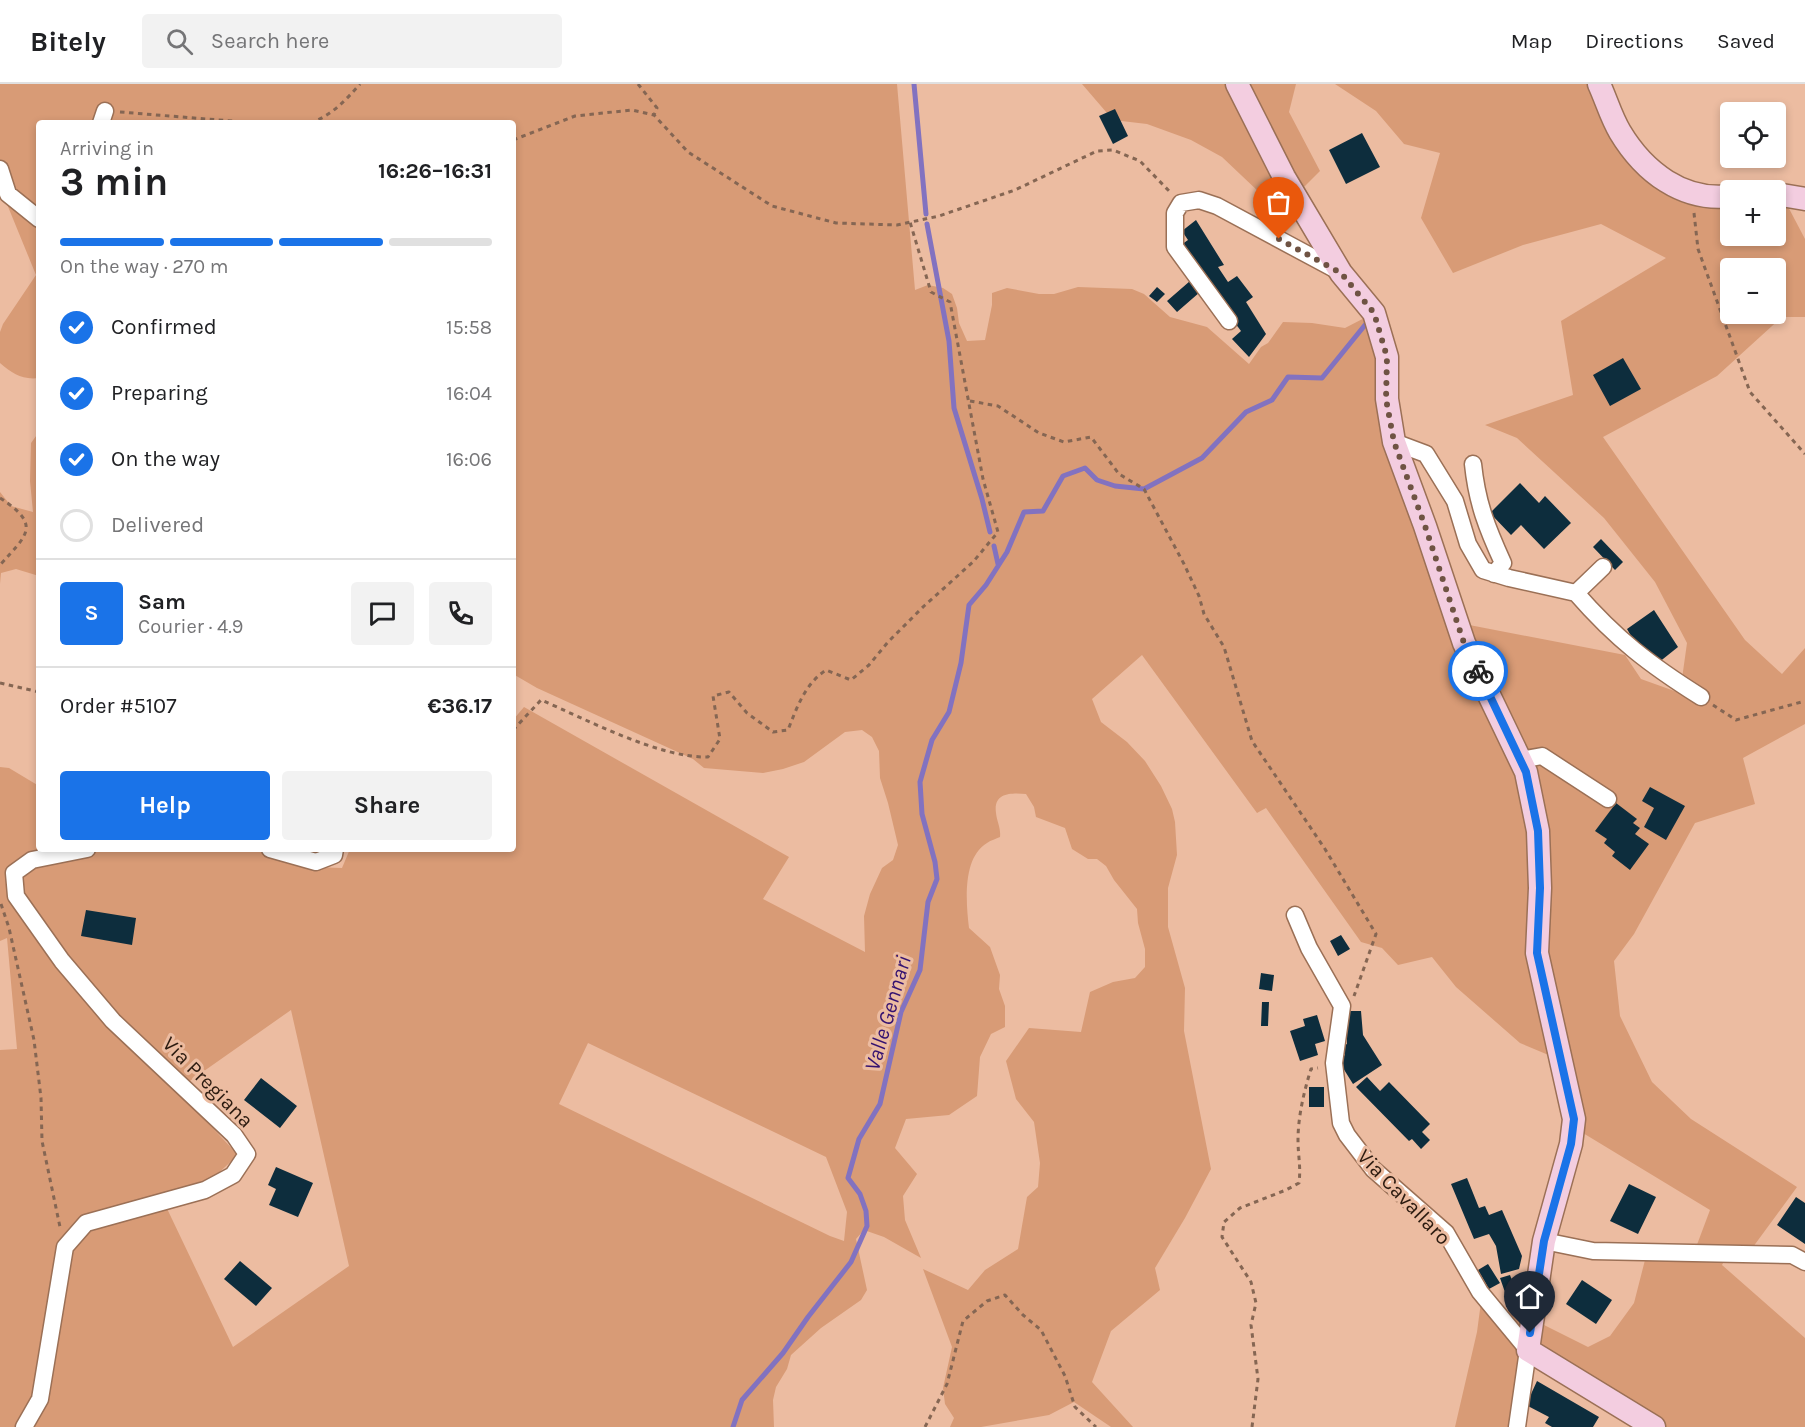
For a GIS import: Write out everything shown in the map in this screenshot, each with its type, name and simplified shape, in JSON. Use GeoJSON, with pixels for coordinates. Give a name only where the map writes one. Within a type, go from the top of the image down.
{"type":"FeatureCollection","features":[{"type":"Feature","properties":{"kind":"street"},"geometry":{"type":"LineString","coordinates":[[1237,84],[1284,177],[1341,273],[1374,313],[1387,357],[1386,399],[1394,442],[1464,643],[1526,772],[1538,831],[1540,888],[1537,953],[1574,1119],[1571,1144],[1544,1241],[1517,1427]]}},
{"type":"Feature","properties":{"kind":"street"},"geometry":{"type":"LineString","coordinates":[[1599,84],[1620,131],[1642,161],[1673,186],[1693,195],[1720,198]]}},
{"type":"Feature","properties":{"kind":"street"},"geometry":{"type":"LineString","coordinates":[[0,169],[8,194],[36,217]]}},
{"type":"Feature","properties":{"kind":"street"},"geometry":{"type":"LineString","coordinates":[[1786,196],[1805,199]]}},
{"type":"Feature","properties":{"kind":"street"},"geometry":{"type":"LineString","coordinates":[[1229,321],[1175,247],[1175,213],[1181,203],[1199,200],[1217,206],[1341,273]]}},
{"type":"Feature","properties":{"kind":"street"},"geometry":{"type":"LineString","coordinates":[[1394,442],[1426,454],[1455,501],[1468,544],[1483,570],[1576,593],[1604,625],[1633,650],[1663,674],[1701,697]]}},
{"type":"Feature","properties":{"kind":"street"},"geometry":{"type":"LineString","coordinates":[[1473,464],[1476,488],[1485,522],[1503,563],[1494,574]]}},
{"type":"Feature","properties":{"kind":"street"},"geometry":{"type":"LineString","coordinates":[[1576,593],[1603,567]]}},
{"type":"Feature","properties":{"kind":"street"},"geometry":{"type":"LineString","coordinates":[[1520,760],[1542,756],[1608,799]]}},
{"type":"Feature","properties":{"kind":"street","name":"Via Pregiana"},"geometry":{"type":"LineString","coordinates":[[65,1247],[86,1222],[205,1190],[232,1175],[247,1155],[234,1135],[113,1021],[62,961],[16,896],[14,873],[32,860],[72,852]]}},
{"type":"Feature","properties":{"kind":"street"},"geometry":{"type":"LineString","coordinates":[[281,852],[316,862],[334,855],[334,852]]}},
{"type":"Feature","properties":{"kind":"street"},"geometry":{"type":"LineString","coordinates":[[1295,915],[1309,948],[1342,1006]]}},
{"type":"Feature","properties":{"kind":"street","name":"Via Cavallaro"},"geometry":{"type":"LineString","coordinates":[[1342,1006],[1334,1063],[1341,1123],[1347,1135],[1373,1169],[1446,1233],[1480,1292],[1528,1350]]}},
{"type":"Feature","properties":{"kind":"street"},"geometry":{"type":"LineString","coordinates":[[1544,1241],[1593,1251],[1792,1256],[1805,1262]]}},
{"type":"Feature","properties":{"kind":"street"},"geometry":{"type":"LineString","coordinates":[[24,1427],[40,1399],[65,1247]]}},
{"type":"Feature","properties":{"kind":"street"},"geometry":{"type":"LineString","coordinates":[[1528,1350],[1654,1427]]}},
{"type":"Feature","properties":{"kind":"path"},"geometry":{"type":"LineString","coordinates":[[319,120],[325,118],[348,98],[360,84]]}},
{"type":"Feature","properties":{"kind":"path"},"geometry":{"type":"LineString","coordinates":[[638,84],[657,108],[654,115]]}},
{"type":"Feature","properties":{"kind":"path"},"geometry":{"type":"LineString","coordinates":[[516,139],[575,116],[632,110],[654,115],[688,152],[772,206],[836,223],[897,225],[939,216],[1015,190],[1097,151],[1113,150],[1140,161],[1181,203]]}},
{"type":"Feature","properties":{"kind":"path"},"geometry":{"type":"LineString","coordinates":[[103,117],[180,120]]}},
{"type":"Feature","properties":{"kind":"path"},"geometry":{"type":"LineString","coordinates":[[1693,195],[1698,249],[1750,392],[1805,454]]}},
{"type":"Feature","properties":{"kind":"path"},"geometry":{"type":"LineString","coordinates":[[516,727],[542,700],[665,751],[691,757],[708,757],[720,739],[714,696],[729,692],[747,713],[773,732],[788,730],[800,700],[814,678],[826,670],[851,680],[869,665],[924,606],[973,562],[998,532],[983,479],[950,302],[931,292],[910,222]]}},
{"type":"Feature","properties":{"kind":"path"},"geometry":{"type":"LineString","coordinates":[[970,401],[998,406],[1039,433],[1064,442],[1091,437],[1119,474],[1144,489],[1194,586],[1204,614],[1224,646],[1252,741],[1325,849],[1376,934],[1354,996],[1342,1006]]}},
{"type":"Feature","properties":{"kind":"path"},"geometry":{"type":"LineString","coordinates":[[0,498],[16,508],[27,525],[26,537],[0,565]]}},
{"type":"Feature","properties":{"kind":"path"},"geometry":{"type":"LineString","coordinates":[[0,683],[36,691]]}},
{"type":"Feature","properties":{"kind":"path"},"geometry":{"type":"LineString","coordinates":[[1701,697],[1736,720],[1805,700]]}},
{"type":"Feature","properties":{"kind":"path"},"geometry":{"type":"LineString","coordinates":[[0,902],[9,928],[34,1040],[41,1098],[42,1141],[53,1202],[65,1247]]}},
{"type":"Feature","properties":{"kind":"path"},"geometry":{"type":"LineString","coordinates":[[1252,1427],[1258,1378],[1251,1325],[1256,1303],[1251,1282],[1222,1237],[1224,1222],[1240,1208],[1299,1183],[1301,1166],[1298,1140],[1306,1085],[1311,1069],[1334,1063]]}},
{"type":"Feature","properties":{"kind":"path"},"geometry":{"type":"LineString","coordinates":[[925,1427],[947,1384],[963,1321],[987,1301],[1005,1295],[1041,1330],[1065,1376],[1075,1407],[1096,1427]]}},
{"type":"Feature","properties":{"kind":"shaded area"},"geometry":{"type":"Polygon","coordinates":[[[0,84],[897,84],[915,290],[928,285],[943,288],[952,294],[959,323],[967,341],[985,340],[992,293],[1007,288],[1039,294],[1054,294],[1078,287],[1132,289],[1144,294],[1170,317],[1207,327],[1249,364],[1283,322],[1345,328],[1378,311],[1400,443],[1459,623],[1625,655],[1641,679],[1680,693],[1687,643],[1655,582],[1604,518],[1517,438],[1485,425],[1573,395],[1561,321],[1666,258],[1601,224],[1523,245],[1453,273],[1421,218],[1440,153],[1404,144],[1376,111],[1335,84],[1603,84],[1631,143],[1666,179],[1720,193],[1720,246],[1786,246],[1786,203],[1805,239],[1805,317],[1786,317],[1786,258],[1720,258],[1720,324],[1774,324],[1717,376],[1603,437],[1745,640],[1782,674],[1805,648],[1805,724],[1743,758],[1755,804],[1695,823],[1634,934],[1614,961],[1620,1016],[1652,1082],[1691,1119],[1797,1187],[1753,1247],[1729,1251],[1722,1265],[1805,1338],[1805,1427],[1657,1427],[1535,1348],[1520,1427],[1455,1427],[1477,1332],[1481,1302],[1532,1319],[1588,1347],[1610,1336],[1634,1303],[1645,1260],[1695,1250],[1710,1210],[1578,1130],[1558,1059],[1520,1043],[1456,987],[1432,957],[1398,965],[1382,948],[1361,942],[1266,808],[1257,813],[1142,655],[1092,699],[1101,722],[1127,742],[1145,761],[1172,809],[1177,855],[1168,888],[1168,927],[1185,988],[1184,1031],[1211,1169],[1155,1268],[1160,1290],[1111,1331],[1092,1382],[1133,1427],[1111,1427],[1074,1402],[1049,1415],[981,1427],[950,1427],[954,1418],[945,1404],[943,1388],[952,1347],[923,1269],[968,1290],[985,1270],[1018,1249],[1027,1197],[1038,1187],[1040,1163],[1034,1122],[1016,1099],[1006,1061],[1029,1028],[1081,1032],[1090,992],[1113,982],[1135,978],[1145,967],[1145,949],[1137,909],[1106,866],[1097,859],[1088,859],[1072,849],[1065,828],[1036,817],[1034,807],[1026,794],[1015,794],[1005,795],[997,801],[996,813],[1000,837],[987,843],[973,859],[967,894],[969,928],[990,947],[1000,975],[999,989],[1005,1006],[1005,1027],[991,1034],[980,1057],[977,1096],[949,1115],[906,1119],[895,1148],[917,1174],[903,1196],[905,1220],[921,1258],[884,1237],[864,1230],[856,1239],[867,1290],[861,1300],[821,1328],[791,1355],[787,1369],[776,1387],[773,1400],[774,1427],[0,1427],[0,1050],[17,1049],[7,938],[0,941],[0,767],[9,768],[36,784],[36,852],[260,852],[313,867],[342,868],[349,852],[516,852],[516,716],[524,707],[789,857],[763,899],[865,952],[864,916],[870,894],[882,868],[893,860],[898,845],[880,778],[879,751],[872,737],[862,730],[845,732],[804,762],[783,769],[763,773],[704,768],[693,759],[537,688],[516,676],[516,120],[36,120],[36,275],[0,187],[0,84]],[[291,1010],[177,1090],[238,1155],[212,1179],[161,1196],[233,1347],[349,1266],[291,1010]],[[588,1043],[559,1104],[844,1241],[847,1212],[826,1157],[588,1043]]]}},
{"type":"Feature","properties":{"kind":"shaded area"},"geometry":{"type":"Polygon","coordinates":[[[1082,84],[1296,84],[1289,112],[1320,171],[1295,196],[1260,193],[1222,157],[1191,140],[1147,124],[1113,120],[1082,84]]]}},
{"type":"Feature","properties":{"kind":"shaded area"},"geometry":{"type":"Polygon","coordinates":[[[36,275],[36,378],[18,375],[0,363],[0,332],[36,275]]]}},
{"type":"Feature","properties":{"kind":"shaded area"},"geometry":{"type":"Polygon","coordinates":[[[36,436],[36,575],[16,569],[1,573],[0,584],[0,492],[11,506],[33,512],[30,481],[31,443],[36,436]]]}},
{"type":"Feature","properties":{"kind":"building"},"geometry":{"type":"Polygon","coordinates":[[[1115,109],[1128,136],[1113,144],[1099,116],[1115,109]]]}},
{"type":"Feature","properties":{"kind":"building"},"geometry":{"type":"Polygon","coordinates":[[[1362,133],[1380,167],[1346,184],[1329,150],[1362,133]]]}},
{"type":"Feature","properties":{"kind":"building"},"geometry":{"type":"Polygon","coordinates":[[[1196,220],[1224,265],[1218,267],[1228,282],[1237,276],[1253,297],[1246,302],[1266,334],[1249,357],[1232,339],[1241,331],[1178,247],[1188,240],[1182,231],[1196,220]]]}},
{"type":"Feature","properties":{"kind":"building"},"geometry":{"type":"Polygon","coordinates":[[[1190,281],[1200,292],[1177,312],[1167,301],[1190,281]]]}},
{"type":"Feature","properties":{"kind":"building"},"geometry":{"type":"Polygon","coordinates":[[[1157,287],[1165,294],[1157,302],[1149,296],[1157,287]]]}},
{"type":"Feature","properties":{"kind":"building"},"geometry":{"type":"Polygon","coordinates":[[[1623,358],[1641,389],[1610,406],[1593,375],[1623,358]]]}},
{"type":"Feature","properties":{"kind":"building"},"geometry":{"type":"Polygon","coordinates":[[[1520,483],[1539,503],[1545,496],[1571,523],[1544,549],[1521,525],[1511,535],[1490,513],[1520,483]]]}},
{"type":"Feature","properties":{"kind":"building"},"geometry":{"type":"Polygon","coordinates":[[[1601,539],[1623,562],[1615,570],[1593,547],[1601,539]]]}},
{"type":"Feature","properties":{"kind":"building"},"geometry":{"type":"Polygon","coordinates":[[[1654,610],[1678,647],[1658,663],[1649,651],[1642,655],[1627,629],[1654,610]]]}},
{"type":"Feature","properties":{"kind":"building"},"geometry":{"type":"Polygon","coordinates":[[[1650,787],[1685,806],[1666,840],[1644,827],[1654,808],[1642,801],[1650,787]]]}},
{"type":"Feature","properties":{"kind":"building"},"geometry":{"type":"Polygon","coordinates":[[[1616,803],[1637,819],[1633,823],[1640,828],[1635,834],[1649,844],[1630,870],[1612,856],[1615,852],[1604,843],[1607,839],[1595,831],[1616,803]]]}},
{"type":"Feature","properties":{"kind":"building"},"geometry":{"type":"Polygon","coordinates":[[[86,910],[136,918],[132,945],[81,936],[86,910]]]}},
{"type":"Feature","properties":{"kind":"building"},"geometry":{"type":"Polygon","coordinates":[[[1341,935],[1350,949],[1338,956],[1330,941],[1341,935]]]}},
{"type":"Feature","properties":{"kind":"building"},"geometry":{"type":"Polygon","coordinates":[[[1261,973],[1274,975],[1272,991],[1259,989],[1261,973]]]}},
{"type":"Feature","properties":{"kind":"building"},"geometry":{"type":"Polygon","coordinates":[[[1262,1002],[1269,1002],[1268,1026],[1261,1026],[1262,1002]]]}},
{"type":"Feature","properties":{"kind":"building"},"geometry":{"type":"Polygon","coordinates":[[[1347,1011],[1361,1011],[1363,1035],[1382,1065],[1353,1084],[1338,1060],[1345,1055],[1340,1047],[1347,1044],[1347,1011]]]}},
{"type":"Feature","properties":{"kind":"building"},"geometry":{"type":"Polygon","coordinates":[[[1317,1015],[1325,1041],[1315,1044],[1318,1055],[1300,1061],[1290,1031],[1305,1026],[1303,1019],[1317,1015]]]}},
{"type":"Feature","properties":{"kind":"building"},"geometry":{"type":"Polygon","coordinates":[[[1367,1077],[1380,1091],[1389,1082],[1430,1124],[1422,1132],[1430,1140],[1421,1149],[1412,1139],[1409,1141],[1356,1087],[1367,1077]]]}},
{"type":"Feature","properties":{"kind":"building"},"geometry":{"type":"Polygon","coordinates":[[[261,1078],[297,1106],[280,1128],[244,1100],[261,1078]]]}},
{"type":"Feature","properties":{"kind":"building"},"geometry":{"type":"Polygon","coordinates":[[[1309,1087],[1324,1087],[1324,1107],[1309,1107],[1309,1087]]]}},
{"type":"Feature","properties":{"kind":"building"},"geometry":{"type":"Polygon","coordinates":[[[276,1167],[313,1183],[298,1217],[269,1205],[276,1189],[268,1185],[276,1167]]]}},
{"type":"Feature","properties":{"kind":"building"},"geometry":{"type":"Polygon","coordinates":[[[1467,1178],[1479,1208],[1485,1206],[1489,1215],[1502,1210],[1522,1256],[1519,1269],[1501,1274],[1496,1246],[1489,1234],[1474,1239],[1451,1184],[1467,1178]]]}},
{"type":"Feature","properties":{"kind":"building"},"geometry":{"type":"Polygon","coordinates":[[[1629,1184],[1656,1197],[1638,1234],[1610,1221],[1629,1184]]]}},
{"type":"Feature","properties":{"kind":"building"},"geometry":{"type":"Polygon","coordinates":[[[1796,1197],[1805,1203],[1805,1244],[1777,1225],[1796,1197]]]}},
{"type":"Feature","properties":{"kind":"building"},"geometry":{"type":"Polygon","coordinates":[[[240,1261],[272,1288],[256,1306],[224,1279],[240,1261]]]}},
{"type":"Feature","properties":{"kind":"building"},"geometry":{"type":"Polygon","coordinates":[[[1488,1264],[1500,1283],[1489,1289],[1478,1270],[1488,1264]]]}},
{"type":"Feature","properties":{"kind":"building"},"geometry":{"type":"Polygon","coordinates":[[[1510,1275],[1516,1291],[1506,1295],[1500,1278],[1510,1275]]]}},
{"type":"Feature","properties":{"kind":"building"},"geometry":{"type":"Polygon","coordinates":[[[1582,1280],[1612,1300],[1596,1324],[1566,1304],[1582,1280]]]}},
{"type":"Feature","properties":{"kind":"building"},"geometry":{"type":"Polygon","coordinates":[[[1537,1381],[1599,1417],[1593,1427],[1552,1427],[1545,1423],[1549,1417],[1526,1405],[1537,1381]]]}},
{"type":"Feature","properties":{"kind":"waterway"},"geometry":{"type":"LineString","coordinates":[[914,84],[926,214]]}},
{"type":"Feature","properties":{"kind":"waterway"},"geometry":{"type":"LineString","coordinates":[[927,224],[949,341],[954,408],[990,532]]}},
{"type":"Feature","properties":{"kind":"waterway","name":"Valle Gennari"},"geometry":{"type":"LineString","coordinates":[[733,1427],[742,1400],[783,1353],[851,1262],[867,1226],[866,1211],[860,1194],[848,1178],[859,1139],[880,1104],[901,1012],[920,970],[928,902],[937,879],[935,862],[922,814],[920,782],[932,740],[949,712],[961,663],[969,605],[986,585],[1007,552],[1024,512],[1043,511],[1063,476],[1085,468],[1097,480],[1115,486],[1144,489],[1202,458],[1246,412],[1272,400],[1288,377],[1322,378],[1365,325]]}},
{"type":"Feature","properties":{"kind":"waterway"},"geometry":{"type":"LineString","coordinates":[[994,546],[998,564]]}},
{"type":"Feature","properties":{"kind":"way so far"},"geometry":{"type":"LineString","coordinates":[[1279,239],[1341,273],[1374,313],[1387,357],[1386,399],[1394,442],[1464,643],[1478,671]]}},
{"type":"Feature","properties":{"kind":"route"},"geometry":{"type":"LineString","coordinates":[[1478,671],[1526,772],[1538,831],[1540,888],[1537,953],[1574,1119],[1571,1144],[1544,1241],[1530,1333]]}}]}
